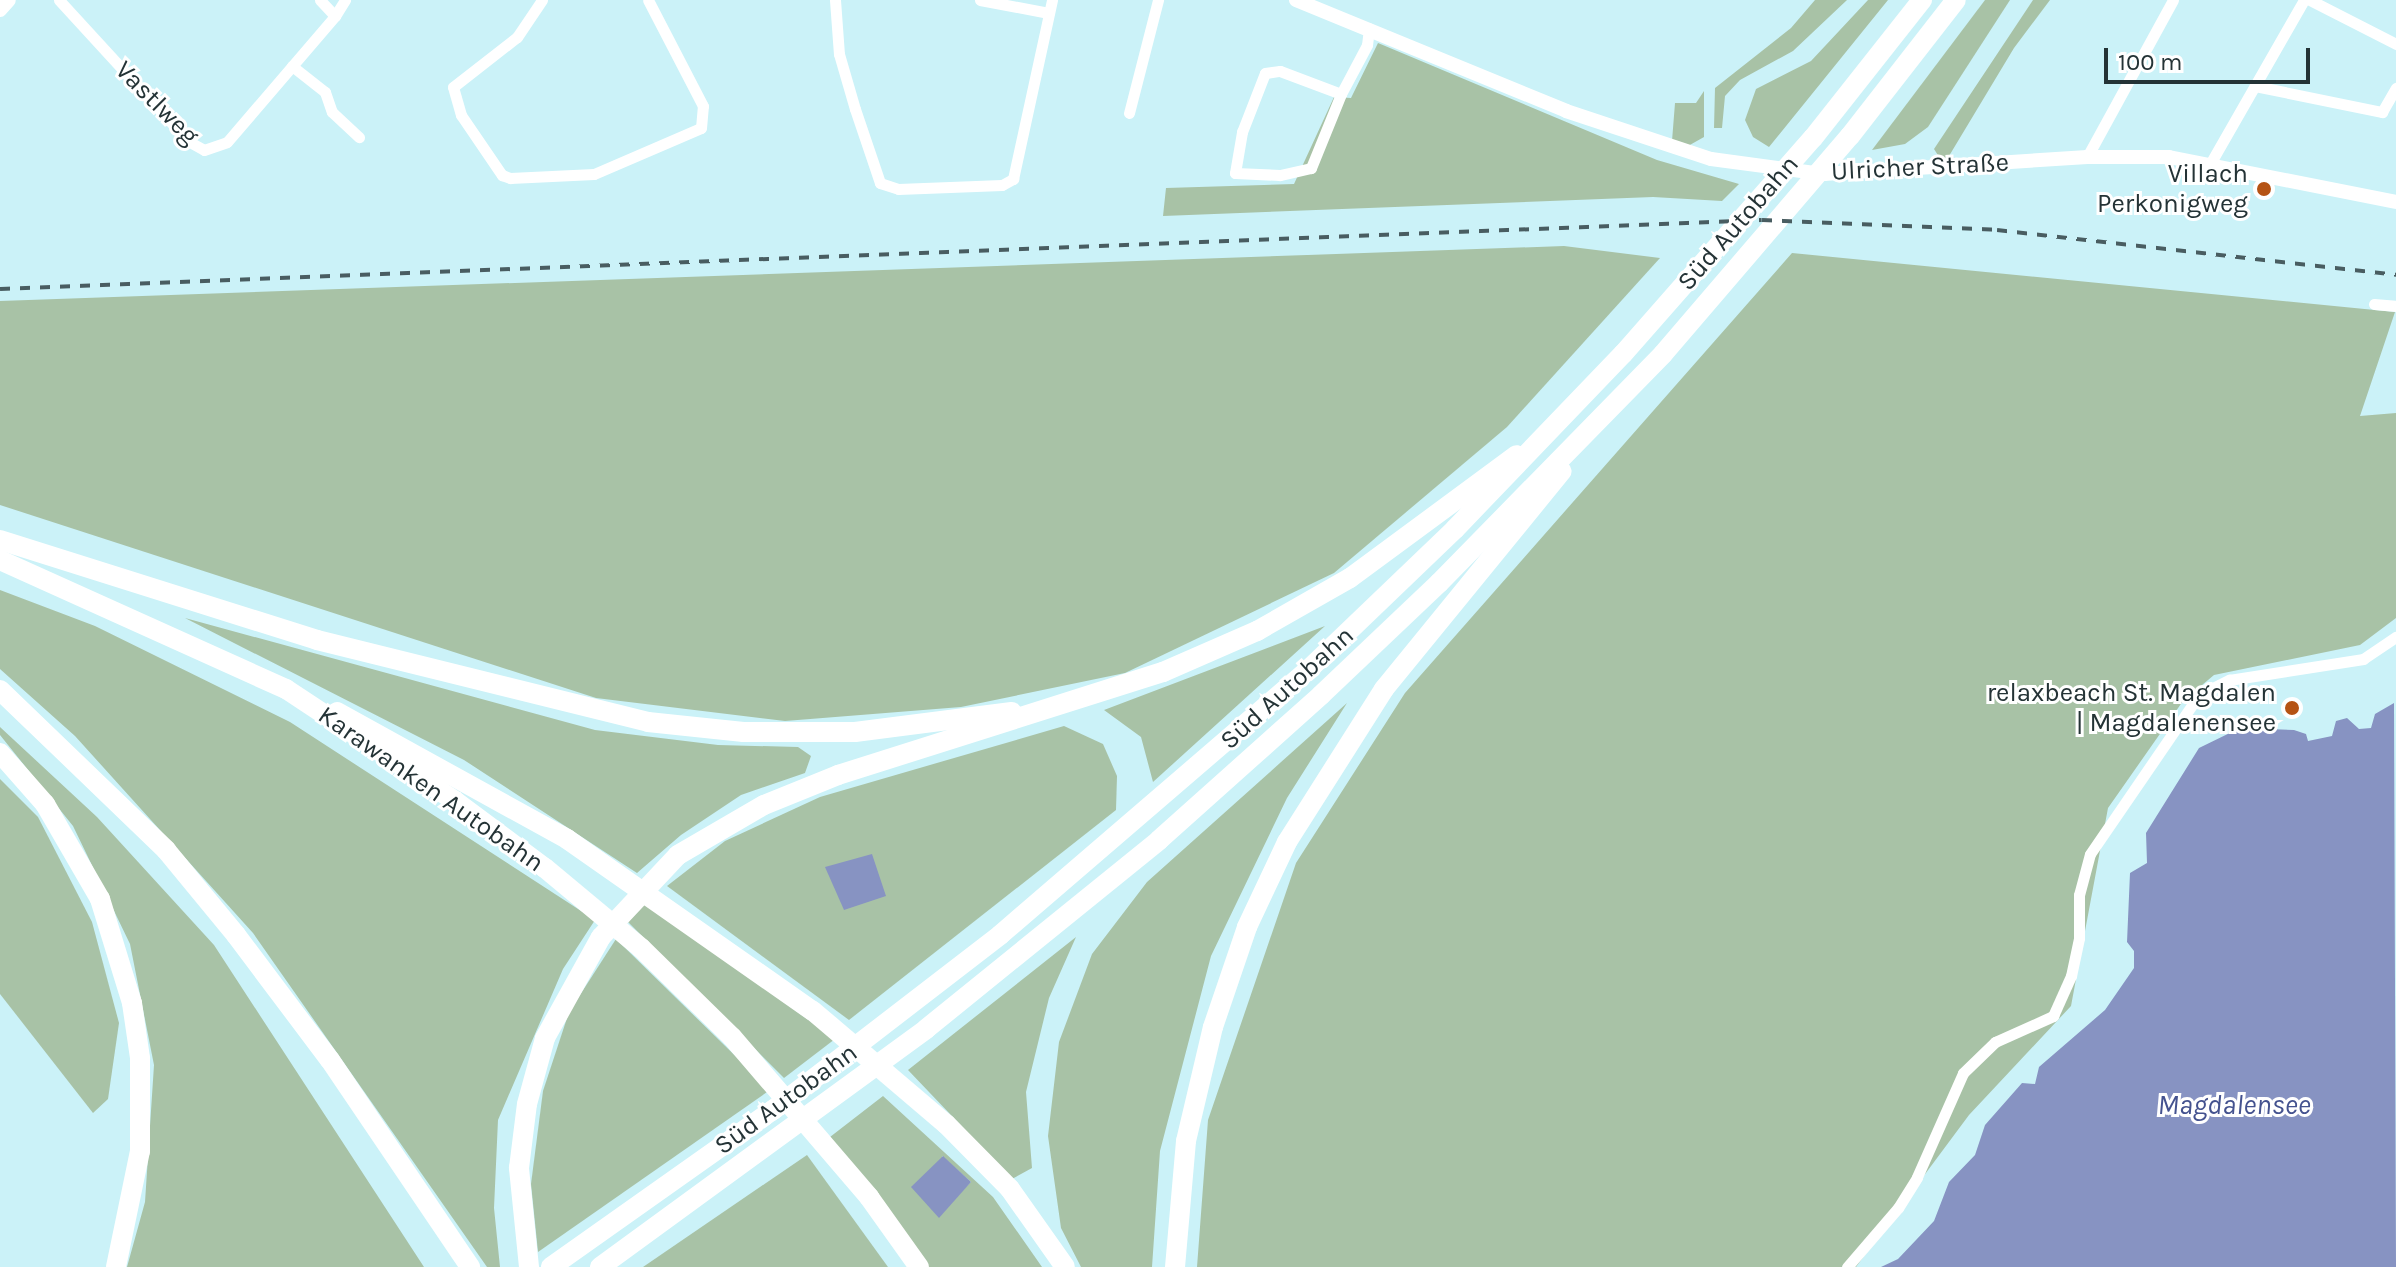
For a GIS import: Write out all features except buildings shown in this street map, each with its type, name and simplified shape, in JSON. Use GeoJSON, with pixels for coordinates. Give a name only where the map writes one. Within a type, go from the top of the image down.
{"type":"FeatureCollection","features":[{"type":"Feature","properties":{"kind":"highway","name":"Süd Autobahn"},"geometry":{"type":"LineString","coordinates":[[551,1267],[874,1035],[1126,832],[1261,713],[1541,440],[1623,354],[1813,138],[1922,0]]}},
{"type":"Feature","properties":{"kind":"highway","name":"Süd Autobahn"},"geometry":{"type":"LineString","coordinates":[[600,1267],[792,1131],[895,1053],[1159,840],[1439,583],[1663,354],[1850,136],[1956,0]]}},
{"type":"Feature","properties":{"kind":"highway"},"geometry":{"type":"LineString","coordinates":[[529,1267],[520,1194],[522,1140],[535,1071],[561,1002],[585,960],[622,910],[678,855],[764,805],[826,780],[1163,672],[1257,631],[1350,578],[1493,469],[1541,440]]}},
{"type":"Feature","properties":{"kind":"highway"},"geometry":{"type":"LineString","coordinates":[[1175,1267],[1186,1141],[1213,1027],[1247,927],[1287,842],[1384,689],[1554,487],[1575,446]]}},
{"type":"Feature","properties":{"kind":"highway"},"geometry":{"type":"LineString","coordinates":[[0,540],[317,640],[648,722],[743,732],[855,732],[1068,703]]}},
{"type":"Feature","properties":{"kind":"highway","name":"Karawanken Autobahn"},"geometry":{"type":"LineString","coordinates":[[0,560],[286,689],[455,801],[545,868],[641,948],[798,1110],[919,1267]]}},
{"type":"Feature","properties":{"kind":"highway"},"geometry":{"type":"LineString","coordinates":[[286,689],[369,726],[567,839],[813,1011],[935,1114],[1010,1189],[1065,1267]]}},
{"type":"Feature","properties":{"kind":"highway"},"geometry":{"type":"LineString","coordinates":[[0,690],[166,850],[236,935],[330,1060],[470,1267]]}},
{"type":"Feature","properties":{"kind":"highway"},"geometry":{"type":"LineString","coordinates":[[0,753],[45,804],[100,899],[132,1003],[140,1058],[140,1151],[116,1267]]}},
{"type":"Feature","properties":{"kind":"highway"},"geometry":{"type":"LineString","coordinates":[[440,1226],[460,1267]]}},
{"type":"Feature","properties":{"kind":"street"},"geometry":{"type":"LineString","coordinates":[[0,10],[9,0]]}},
{"type":"Feature","properties":{"kind":"street","name":"Vastlweg"},"geometry":{"type":"LineString","coordinates":[[59,0],[188,141],[204,150],[227,142],[335,16],[345,0]]}},
{"type":"Feature","properties":{"kind":"street"},"geometry":{"type":"LineString","coordinates":[[320,0],[335,16]]}},
{"type":"Feature","properties":{"kind":"street"},"geometry":{"type":"LineString","coordinates":[[542,0],[517,37],[453,87],[461,115],[502,175],[510,178],[594,174],[701,128],[703,106],[648,0]]}},
{"type":"Feature","properties":{"kind":"street"},"geometry":{"type":"LineString","coordinates":[[835,0],[839,54],[855,109],[880,183],[898,189],[1002,185],[1013,179],[1052,0]]}},
{"type":"Feature","properties":{"kind":"street"},"geometry":{"type":"LineString","coordinates":[[980,0],[1049,13]]}},
{"type":"Feature","properties":{"kind":"street"},"geometry":{"type":"LineString","coordinates":[[1129,113],[1158,0]]}},
{"type":"Feature","properties":{"kind":"street","name":"Ulricher Straße"},"geometry":{"type":"LineString","coordinates":[[1296,0],[1566,111],[1711,159],[1768,169],[1853,173],[2087,157],[2169,157],[2396,202]]}},
{"type":"Feature","properties":{"kind":"street"},"geometry":{"type":"LineString","coordinates":[[2087,157],[2173,0]]}},
{"type":"Feature","properties":{"kind":"street"},"geometry":{"type":"LineString","coordinates":[[2210,164],[2307,0],[2396,44]]}},
{"type":"Feature","properties":{"kind":"street"},"geometry":{"type":"LineString","coordinates":[[1341,94],[1280,71],[1265,73],[1242,132],[1235,173],[1302,172],[1311,168],[1341,94],[1367,45],[1369,28]]}},
{"type":"Feature","properties":{"kind":"street"},"geometry":{"type":"LineString","coordinates":[[292,66],[325,92],[332,112],[359,137]]}},
{"type":"Feature","properties":{"kind":"street"},"geometry":{"type":"LineString","coordinates":[[2255,86],[2382,112],[2396,88]]}},
{"type":"Feature","properties":{"kind":"street"},"geometry":{"type":"LineString","coordinates":[[2374,304],[2396,306]]}},
{"type":"Feature","properties":{"kind":"street"},"geometry":{"type":"LineString","coordinates":[[1847,1267],[1917,1177],[1963,1073],[1995,1042],[2053,1016],[2071,976],[2079,938],[2079,895],[2090,854],[2199,695],[2229,680],[2363,659],[2396,637]]}},
{"type":"Feature","properties":{"kind":"green space"},"geometry":{"type":"Polygon","coordinates":[[[1815,0],[1847,0],[1793,51],[1740,80],[1725,96],[1722,128],[1714,128],[1715,88],[1791,28],[1815,0]]]}},
{"type":"Feature","properties":{"kind":"green space"},"geometry":{"type":"Polygon","coordinates":[[[1868,0],[1888,0],[1769,147],[1753,137],[1745,120],[1756,89],[1811,61],[1868,0]]]}},
{"type":"Feature","properties":{"kind":"green space"},"geometry":{"type":"Polygon","coordinates":[[[1985,0],[2010,0],[1928,127],[1905,144],[1872,150],[1985,0]]]}},
{"type":"Feature","properties":{"kind":"green space"},"geometry":{"type":"Polygon","coordinates":[[[2033,0],[2050,0],[2014,48],[1949,156],[1941,160],[1934,149],[2033,0]]]}},
{"type":"Feature","properties":{"kind":"green space"},"geometry":{"type":"Polygon","coordinates":[[[1378,43],[1657,160],[1739,184],[1722,201],[1653,197],[1163,216],[1166,188],[1294,184],[1334,97],[1351,98],[1378,43]]]}},
{"type":"Feature","properties":{"kind":"green space"},"geometry":{"type":"Polygon","coordinates":[[[1704,91],[1704,137],[1688,146],[1672,141],[1675,103],[1696,103],[1704,91]]]}},
{"type":"Feature","properties":{"kind":"green space"},"geometry":{"type":"Polygon","coordinates":[[[1564,246],[1660,258],[1507,427],[1334,573],[1125,673],[961,707],[785,721],[596,698],[0,505],[0,301],[1564,246]]]}},
{"type":"Feature","properties":{"kind":"green space"},"geometry":{"type":"Polygon","coordinates":[[[1792,253],[2395,312],[2360,416],[2396,413],[2396,618],[2360,645],[2214,675],[2183,701],[2108,808],[2071,1006],[1969,1115],[1856,1267],[1197,1267],[1208,1120],[1296,863],[1405,693],[1792,253]]]}},
{"type":"Feature","properties":{"kind":"green space"},"geometry":{"type":"Polygon","coordinates":[[[0,590],[95,626],[290,722],[595,920],[563,969],[498,1120],[494,1208],[500,1267],[487,1267],[253,933],[75,736],[0,669],[0,590]]]}},
{"type":"Feature","properties":{"kind":"green space"},"geometry":{"type":"Polygon","coordinates":[[[185,618],[595,730],[718,745],[798,747],[811,756],[805,773],[741,795],[681,835],[637,873],[464,760],[185,618]]]}},
{"type":"Feature","properties":{"kind":"green space"},"geometry":{"type":"Polygon","coordinates":[[[1325,626],[1153,782],[1141,737],[1104,710],[1325,626]]]}},
{"type":"Feature","properties":{"kind":"green space"},"geometry":{"type":"Polygon","coordinates":[[[1347,703],[1287,798],[1211,956],[1160,1151],[1152,1267],[1081,1267],[1061,1228],[1048,1136],[1059,1042],[1092,954],[1147,882],[1347,703]]]}},
{"type":"Feature","properties":{"kind":"green space"},"geometry":{"type":"Polygon","coordinates":[[[1064,726],[1103,744],[1117,776],[1116,810],[849,1020],[667,886],[725,841],[820,797],[1064,726]]]}},
{"type":"Feature","properties":{"kind":"green space"},"geometry":{"type":"Polygon","coordinates":[[[0,727],[97,817],[214,945],[424,1267],[127,1267],[145,1202],[154,1065],[130,944],[73,826],[0,735],[0,727]]]}},
{"type":"Feature","properties":{"kind":"green space"},"geometry":{"type":"Polygon","coordinates":[[[0,779],[38,817],[92,922],[119,1023],[108,1099],[93,1113],[0,994],[0,779]]]}},
{"type":"Feature","properties":{"kind":"green space"},"geometry":{"type":"Polygon","coordinates":[[[646,903],[835,1039],[784,1078],[628,922],[646,903]]]}},
{"type":"Feature","properties":{"kind":"green space"},"geometry":{"type":"Polygon","coordinates":[[[1076,937],[1049,998],[1026,1092],[1032,1168],[1012,1179],[908,1070],[1076,937]]]}},
{"type":"Feature","properties":{"kind":"green space"},"geometry":{"type":"Polygon","coordinates":[[[616,939],[770,1090],[538,1252],[531,1184],[543,1091],[569,1012],[616,939]]]}},
{"type":"Feature","properties":{"kind":"green space"},"geometry":{"type":"Polygon","coordinates":[[[883,1096],[993,1197],[1042,1267],[926,1267],[830,1137],[883,1096]],[[942,1156],[945,1207],[971,1182],[942,1156]]]}},
{"type":"Feature","properties":{"kind":"green space"},"geometry":{"type":"Polygon","coordinates":[[[807,1155],[888,1267],[643,1267],[807,1155]]]}},
{"type":"Feature","properties":{"kind":"water","name":"Magdalensee"},"geometry":{"type":"Polygon","coordinates":[[[2394,703],[2396,1267],[1881,1267],[1898,1259],[1934,1221],[1949,1182],[1975,1155],[1985,1125],[2022,1083],[2035,1084],[2039,1067],[2105,1010],[2134,968],[2134,951],[2127,942],[2130,873],[2147,863],[2146,833],[2199,748],[2240,728],[2294,730],[2306,734],[2308,741],[2332,736],[2336,721],[2347,718],[2359,729],[2371,728],[2375,714],[2394,703]]]}},
{"type":"Feature","properties":{"kind":"water"},"geometry":{"type":"Polygon","coordinates":[[[872,854],[886,896],[844,910],[825,867],[872,854]]]}},
{"type":"Feature","properties":{"kind":"water"},"geometry":{"type":"Polygon","coordinates":[[[943,1156],[971,1182],[939,1218],[911,1187],[943,1156]]]}},
{"type":"Feature","properties":{"kind":"railway"},"geometry":{"type":"LineString","coordinates":[[0,289],[1762,220],[1997,230],[2396,275]]}},
{"type":"Feature","properties":{"kind":"place","name":"Villach Perkonigweg"},"geometry":{"type":"Point","coordinates":[2264,189]}},
{"type":"Feature","properties":{"kind":"place","name":"relaxbeach St. Magdalen | Magdalenensee"},"geometry":{"type":"Point","coordinates":[2292,708]}}]}
